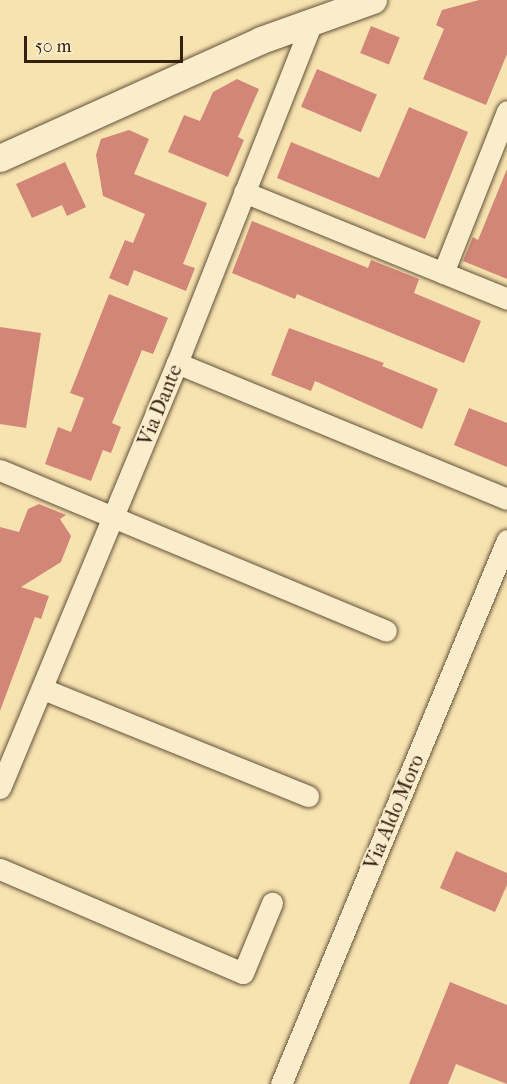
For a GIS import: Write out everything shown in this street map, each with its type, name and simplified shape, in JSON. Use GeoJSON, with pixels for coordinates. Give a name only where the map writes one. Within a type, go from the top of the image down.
{"type":"FeatureCollection","features":[{"type":"Feature","properties":{"kind":"street"},"geometry":{"type":"LineString","coordinates":[[0,158],[313,20],[373,0]]}},
{"type":"Feature","properties":{"kind":"street","name":"Via Dante"},"geometry":{"type":"LineString","coordinates":[[0,788],[114,518],[313,20]]}},
{"type":"Feature","properties":{"kind":"street"},"geometry":{"type":"LineString","coordinates":[[443,273],[507,111]]}},
{"type":"Feature","properties":{"kind":"street"},"geometry":{"type":"LineString","coordinates":[[244,192],[507,299]]}},
{"type":"Feature","properties":{"kind":"street"},"geometry":{"type":"LineString","coordinates":[[177,363],[507,499]]}},
{"type":"Feature","properties":{"kind":"street"},"geometry":{"type":"LineString","coordinates":[[0,470],[386,631]]}},
{"type":"Feature","properties":{"kind":"street","name":"Via Aldo Moro"},"geometry":{"type":"LineString","coordinates":[[281,1084],[507,540]]}},
{"type":"Feature","properties":{"kind":"street"},"geometry":{"type":"LineString","coordinates":[[43,689],[308,796]]}},
{"type":"Feature","properties":{"kind":"street"},"geometry":{"type":"LineString","coordinates":[[0,869],[243,973],[272,903]]}},
{"type":"Feature","properties":{"kind":"building"},"geometry":{"type":"Polygon","coordinates":[[[479,0],[507,0],[507,54],[486,105],[423,79],[444,29],[436,25],[442,10],[479,0]]]}},
{"type":"Feature","properties":{"kind":"building"},"geometry":{"type":"Polygon","coordinates":[[[371,26],[400,38],[389,65],[360,53],[371,26]]]}},
{"type":"Feature","properties":{"kind":"building"},"geometry":{"type":"Polygon","coordinates":[[[317,69],[377,94],[361,132],[301,107],[317,69]]]}},
{"type":"Feature","properties":{"kind":"building"},"geometry":{"type":"Polygon","coordinates":[[[237,79],[259,89],[238,137],[244,140],[228,177],[168,152],[184,115],[200,121],[213,92],[237,79]]]}},
{"type":"Feature","properties":{"kind":"building"},"geometry":{"type":"Polygon","coordinates":[[[409,107],[468,132],[425,239],[277,178],[291,142],[379,178],[409,107]]]}},
{"type":"Feature","properties":{"kind":"building"},"geometry":{"type":"Polygon","coordinates":[[[129,130],[149,139],[134,174],[207,203],[183,264],[195,268],[186,291],[134,270],[128,286],[109,278],[125,240],[133,243],[145,214],[103,196],[96,155],[101,139],[129,130]]]}},
{"type":"Feature","properties":{"kind":"building"},"geometry":{"type":"Polygon","coordinates":[[[65,162],[86,207],[67,216],[62,205],[32,218],[16,184],[65,162]]]}},
{"type":"Feature","properties":{"kind":"building"},"geometry":{"type":"Polygon","coordinates":[[[507,169],[507,279],[463,261],[473,237],[478,240],[507,169]]]}},
{"type":"Feature","properties":{"kind":"building"},"geometry":{"type":"Polygon","coordinates":[[[252,221],[368,268],[371,260],[419,279],[414,293],[481,321],[464,363],[297,294],[295,299],[232,273],[252,221]]]}},
{"type":"Feature","properties":{"kind":"building"},"geometry":{"type":"Polygon","coordinates":[[[109,294],[168,318],[153,354],[142,350],[112,423],[121,427],[111,453],[103,450],[91,481],[45,464],[58,427],[71,432],[84,398],[70,393],[109,294]]]}},
{"type":"Feature","properties":{"kind":"building"},"geometry":{"type":"Polygon","coordinates":[[[0,327],[41,333],[26,428],[0,424],[0,327]]]}},
{"type":"Feature","properties":{"kind":"building"},"geometry":{"type":"Polygon","coordinates":[[[289,328],[384,363],[382,366],[438,389],[422,429],[315,381],[311,391],[271,375],[289,328]]]}},
{"type":"Feature","properties":{"kind":"building"},"geometry":{"type":"Polygon","coordinates":[[[469,408],[507,423],[507,467],[454,445],[469,408]]]}},
{"type":"Feature","properties":{"kind":"building"},"geometry":{"type":"Polygon","coordinates":[[[39,504],[66,515],[60,519],[71,536],[61,562],[21,587],[49,596],[41,619],[35,617],[0,711],[0,527],[19,532],[28,509],[39,504]]]}},
{"type":"Feature","properties":{"kind":"building"},"geometry":{"type":"Polygon","coordinates":[[[456,851],[507,873],[507,885],[495,912],[440,888],[456,851]]]}},
{"type":"Feature","properties":{"kind":"building"},"geometry":{"type":"Polygon","coordinates":[[[450,982],[507,1005],[507,1084],[456,1064],[448,1084],[409,1084],[450,982]]]}}]}
